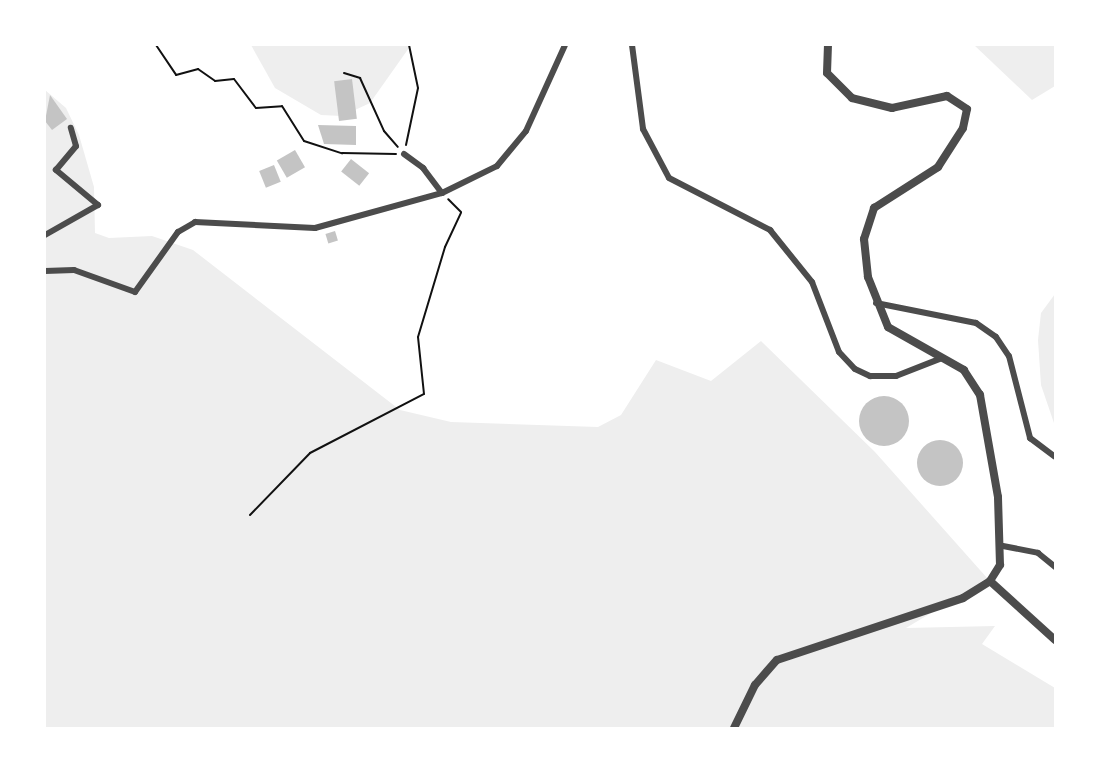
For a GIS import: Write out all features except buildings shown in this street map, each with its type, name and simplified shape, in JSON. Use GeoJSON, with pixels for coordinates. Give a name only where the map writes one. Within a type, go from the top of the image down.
{"type":"FeatureCollection","features":[{"type":"Feature","properties":{"kind":"street"},"geometry":{"type":"LineString","coordinates":[[45,271],[74,270],[135,292],[178,232],[195,222],[315,228],[442,193],[497,166],[526,131],[565,45]]}},
{"type":"Feature","properties":{"kind":"street"},"geometry":{"type":"LineString","coordinates":[[632,45],[644,129],[669,177],[770,230],[812,282],[839,352],[855,369],[870,376],[896,376],[942,358]]}},
{"type":"Feature","properties":{"kind":"street"},"geometry":{"type":"LineString","coordinates":[[734,728],[755,685],[777,660],[963,598],[990,581],[1003,546],[980,395],[964,369],[888,327],[876,303],[864,239],[874,208],[938,167],[963,128],[967,109],[946,96],[892,108],[852,98],[827,73],[828,45]]}},
{"type":"Feature","properties":{"kind":"street"},"geometry":{"type":"LineString","coordinates":[[45,235],[98,205],[56,170],[76,146],[71,128]]}},
{"type":"Feature","properties":{"kind":"street"},"geometry":{"type":"LineString","coordinates":[[404,154],[423,168],[442,193]]}},
{"type":"Feature","properties":{"kind":"street"},"geometry":{"type":"LineString","coordinates":[[876,303],[976,323],[996,337],[1009,356],[1030,438],[1055,457]]}},
{"type":"Feature","properties":{"kind":"street"},"geometry":{"type":"LineString","coordinates":[[1003,546],[1038,553],[1055,567]]}},
{"type":"Feature","properties":{"kind":"street"},"geometry":{"type":"LineString","coordinates":[[990,581],[1055,640]]}},
{"type":"Feature","properties":{"kind":"path"},"geometry":{"type":"LineString","coordinates":[[156,45],[176,75],[198,69],[215,81],[234,79],[256,108],[282,106],[304,141],[342,153],[404,154]]}},
{"type":"Feature","properties":{"kind":"path"},"geometry":{"type":"LineString","coordinates":[[404,154],[418,88],[409,45]]}},
{"type":"Feature","properties":{"kind":"path"},"geometry":{"type":"LineString","coordinates":[[344,73],[360,78],[384,131],[404,154]]}},
{"type":"Feature","properties":{"kind":"path"},"geometry":{"type":"LineString","coordinates":[[250,515],[310,453],[424,394],[418,337],[445,247],[461,212],[442,193]]}},
{"type":"Feature","properties":{"kind":"shaded area"},"geometry":{"type":"Polygon","coordinates":[[[251,45],[411,45],[370,103],[342,116],[321,115],[275,88],[251,45]]]}},
{"type":"Feature","properties":{"kind":"shaded area"},"geometry":{"type":"Polygon","coordinates":[[[974,45],[1055,45],[1055,86],[1032,100],[974,45]]]}},
{"type":"Feature","properties":{"kind":"shaded area"},"geometry":{"type":"Polygon","coordinates":[[[45,90],[66,108],[79,135],[94,187],[95,233],[109,238],[152,236],[193,250],[400,410],[451,422],[598,427],[621,415],[656,360],[711,381],[761,341],[875,452],[988,579],[906,628],[995,626],[982,644],[1055,688],[1055,728],[45,728],[45,90]]]}},
{"type":"Feature","properties":{"kind":"shaded area"},"geometry":{"type":"Polygon","coordinates":[[[1055,294],[1055,426],[1041,385],[1038,340],[1041,313],[1055,294]]]}}]}
